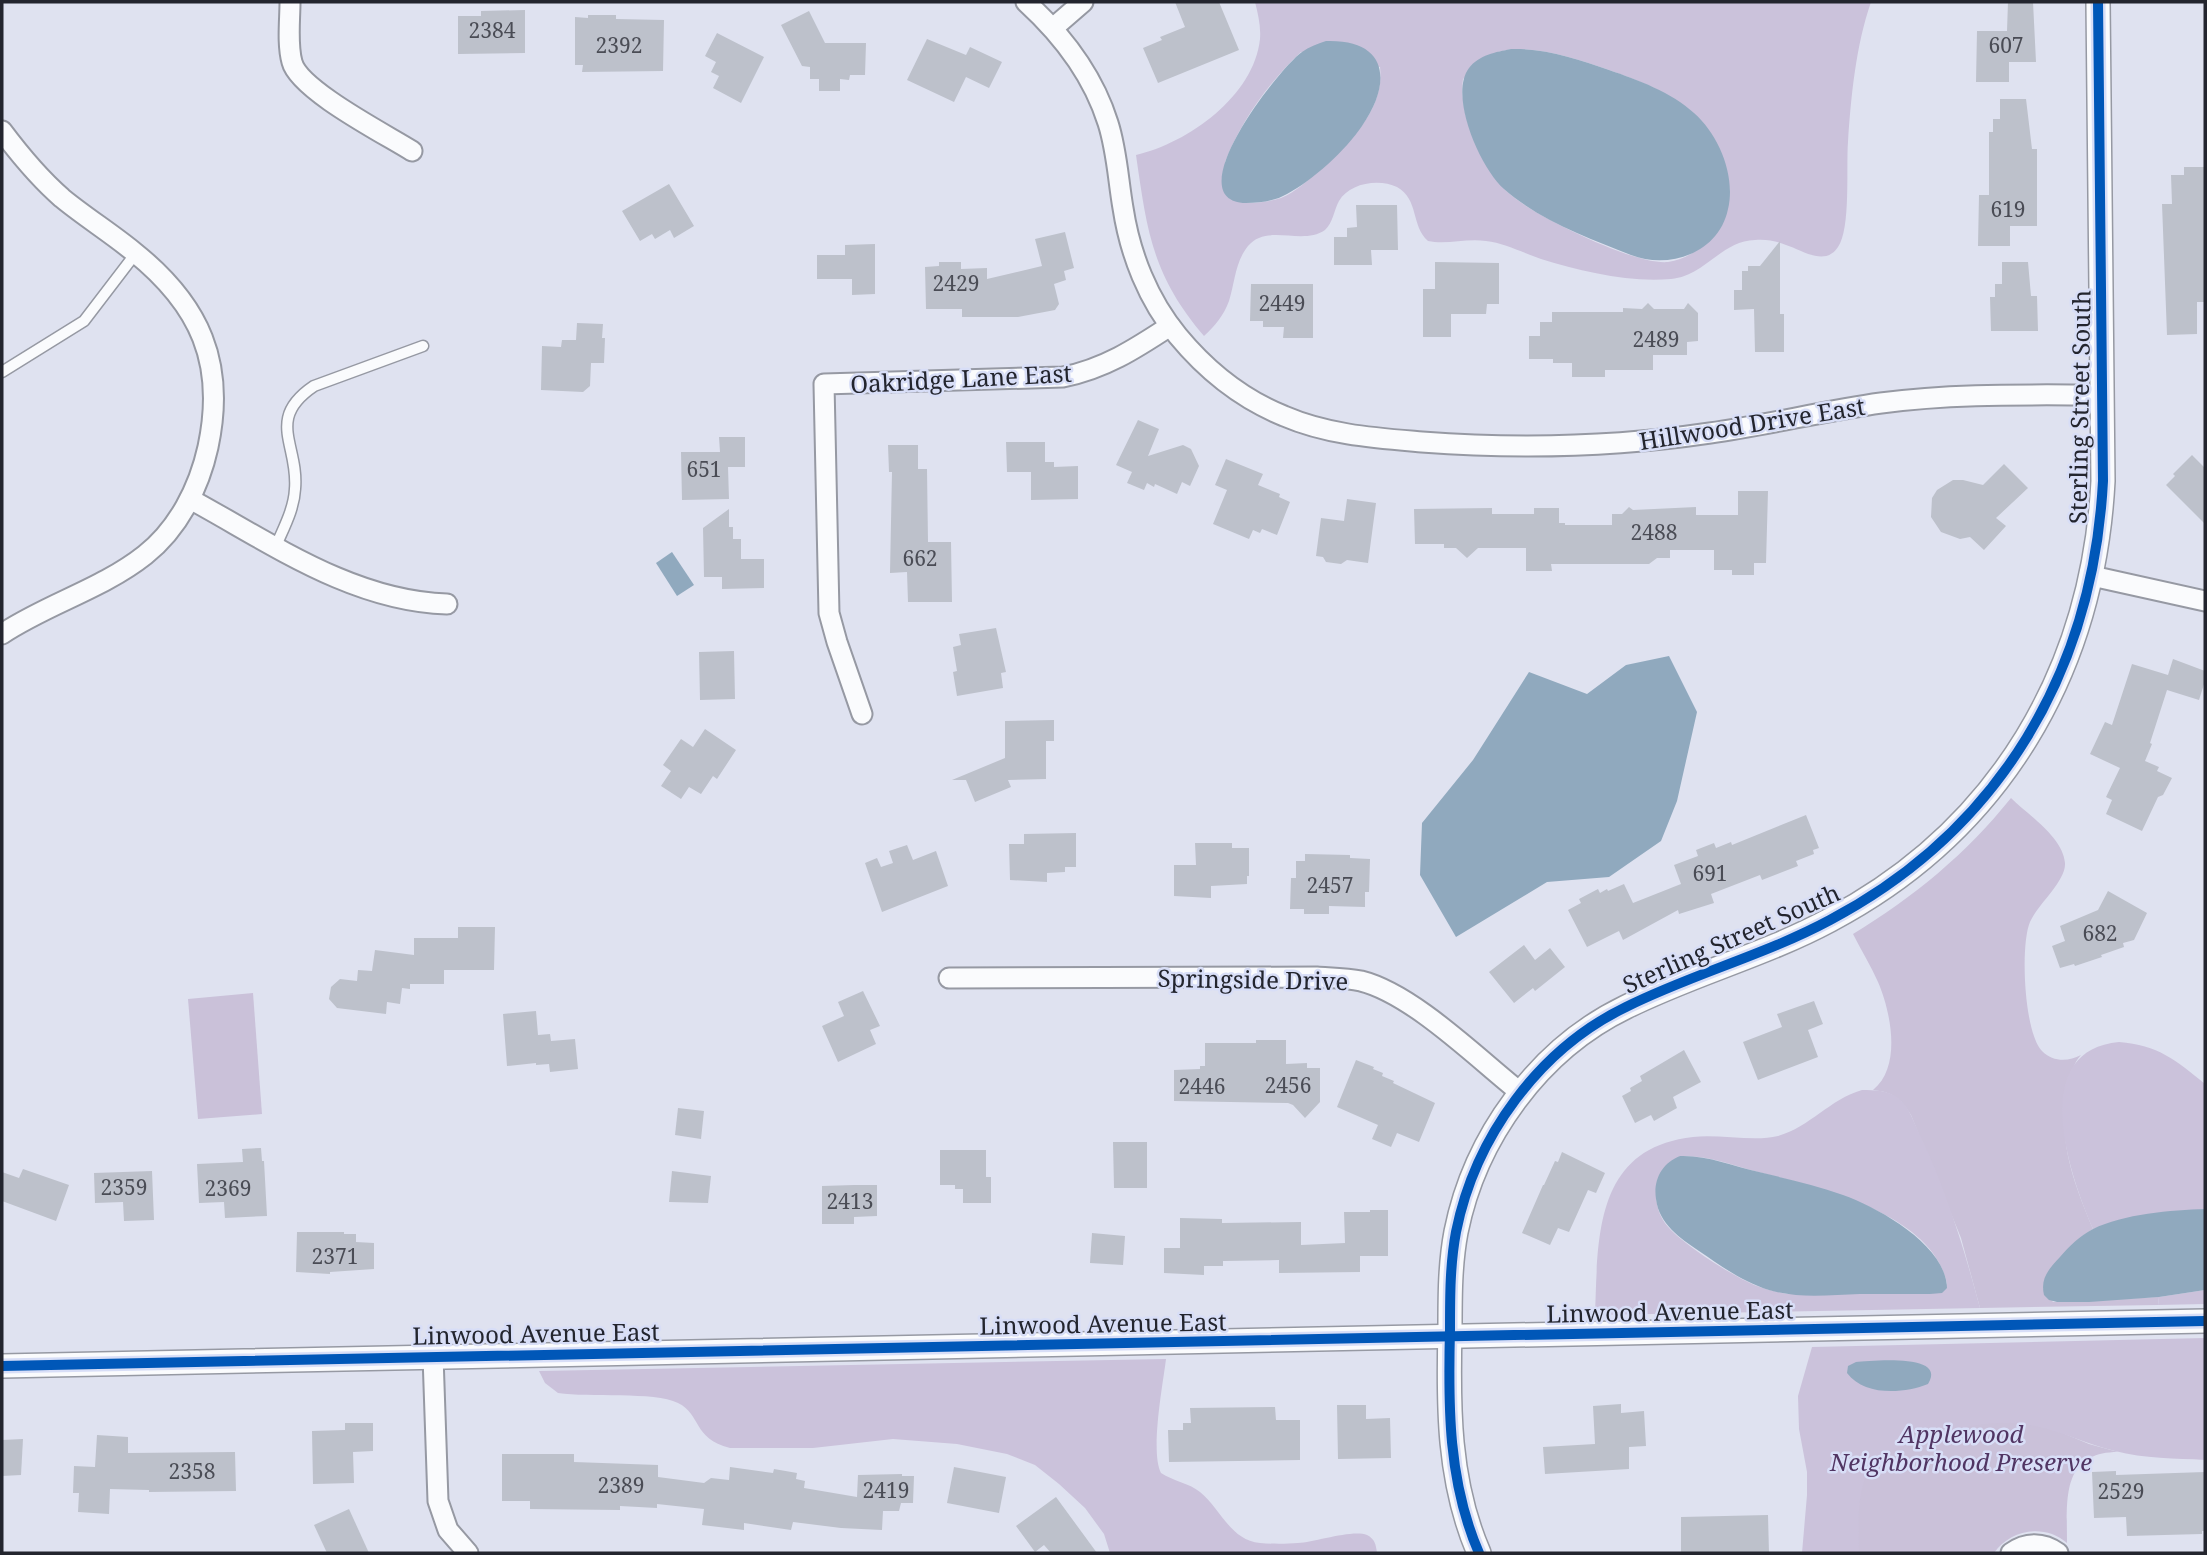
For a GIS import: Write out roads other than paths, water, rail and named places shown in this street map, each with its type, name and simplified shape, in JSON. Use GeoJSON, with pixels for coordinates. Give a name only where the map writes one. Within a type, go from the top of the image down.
{"type":"FeatureCollection","features":[{"type":"Feature","properties":{"kind":"street"},"geometry":{"type":"LineString","coordinates":[[290,2],[291,60],[296,74],[311,88],[412,151]]}},
{"type":"Feature","properties":{"kind":"street","name":"Hillwood Drive East"},"geometry":{"type":"LineString","coordinates":[[1026,2],[1052,28],[1077,60],[1100,100],[1113,141],[1125,223],[1133,252],[1145,282],[1170,326],[1193,354],[1225,383],[1283,416],[1328,431],[1378,438],[1526,446],[1637,442],[1708,434],[1911,399],[2103,395]]}},
{"type":"Feature","properties":{"kind":"street"},"geometry":{"type":"LineString","coordinates":[[1052,28],[1083,2]]}},
{"type":"Feature","properties":{"kind":"street","name":"Sterling Street South"},"geometry":{"type":"LineString","coordinates":[[1479,1553],[1462,1508],[1453,1464],[1450,1336],[1452,1269],[1459,1217],[1479,1160],[1494,1133],[1521,1093],[1560,1052],[1593,1026],[1615,1013],[1796,937],[1830,920],[1889,884],[1935,847],[1992,787],[2029,733],[2069,652],[2092,576],[2102,505],[2098,2]]}},
{"type":"Feature","properties":{"kind":"street"},"geometry":{"type":"LineString","coordinates":[[2,131],[31,169],[63,198],[136,253],[171,287],[192,314],[206,344],[211,363],[214,402],[211,435],[204,465],[190,499],[164,538],[123,571],[20,622],[2,634]]}},
{"type":"Feature","properties":{"kind":"street","name":"Oakridge Lane East"},"geometry":{"type":"LineString","coordinates":[[862,714],[829,613],[824,384],[1063,377],[1112,362],[1170,326]]}},
{"type":"Feature","properties":{"kind":"street"},"geometry":{"type":"LineString","coordinates":[[190,499],[356,587],[391,598],[447,604]]}},
{"type":"Feature","properties":{"kind":"street"},"geometry":{"type":"LineString","coordinates":[[2092,576],[2205,601]]}},
{"type":"Feature","properties":{"kind":"street","name":"Springside Drive"},"geometry":{"type":"LineString","coordinates":[[949,978],[1317,977],[1362,982],[1389,992],[1413,1007],[1521,1093]]}},
{"type":"Feature","properties":{"kind":"street","name":"Linwood Avenue East"},"geometry":{"type":"LineString","coordinates":[[2,1366],[2205,1321]]}},
{"type":"Feature","properties":{"kind":"street"},"geometry":{"type":"LineString","coordinates":[[433,1356],[438,1501],[447,1530],[468,1553]]}},
{"type":"Feature","properties":{"kind":"street"},"geometry":{"type":"LineString","coordinates":[[2011,1553],[2032,1544],[2046,1546],[2058,1553]]}},
{"type":"Feature","properties":{"kind":"lane"},"geometry":{"type":"LineString","coordinates":[[2,372],[84,321],[136,253]]}},
{"type":"Feature","properties":{"kind":"lane"},"geometry":{"type":"LineString","coordinates":[[276,546],[294,504],[296,486],[287,426],[288,411],[298,397],[314,386],[423,346]]}},
{"type":"Feature","properties":{"kind":"water"},"geometry":{"type":"Polygon","coordinates":[[[1326,41],[1347,42],[1362,47],[1373,56],[1379,67],[1378,94],[1362,126],[1328,164],[1287,194],[1272,200],[1251,203],[1227,197],[1222,181],[1226,159],[1255,106],[1290,63],[1305,50],[1326,41]]]}},
{"type":"Feature","properties":{"kind":"water"},"geometry":{"type":"Polygon","coordinates":[[[1511,49],[1561,55],[1643,82],[1694,113],[1718,144],[1730,183],[1728,209],[1723,224],[1714,237],[1703,247],[1676,259],[1646,259],[1564,227],[1533,210],[1504,189],[1477,149],[1470,132],[1462,96],[1464,80],[1473,64],[1488,55],[1511,49]]]}},
{"type":"Feature","properties":{"kind":"water"},"geometry":{"type":"Polygon","coordinates":[[[672,552],[694,585],[677,596],[656,563],[672,552]]]}},
{"type":"Feature","properties":{"kind":"water"},"geometry":{"type":"Polygon","coordinates":[[[1669,656],[1697,712],[1677,801],[1661,841],[1609,877],[1547,882],[1456,937],[1420,875],[1422,823],[1473,760],[1529,672],[1587,694],[1626,665],[1669,656]]]}},
{"type":"Feature","properties":{"kind":"water"},"geometry":{"type":"Polygon","coordinates":[[[1680,1156],[1710,1159],[1812,1185],[1858,1201],[1891,1219],[1923,1243],[1944,1272],[1947,1288],[1942,1293],[1930,1294],[1826,1296],[1780,1293],[1750,1283],[1685,1241],[1661,1216],[1656,1199],[1656,1185],[1660,1173],[1668,1163],[1680,1156]]]}},
{"type":"Feature","properties":{"kind":"water"},"geometry":{"type":"Polygon","coordinates":[[[2205,1209],[2205,1290],[2159,1297],[2089,1302],[2057,1302],[2044,1295],[2044,1279],[2049,1270],[2071,1245],[2093,1229],[2133,1216],[2205,1209]]]}},
{"type":"Feature","properties":{"kind":"water"},"geometry":{"type":"Polygon","coordinates":[[[1891,1360],[1918,1363],[1927,1367],[1931,1374],[1928,1384],[1907,1390],[1884,1391],[1863,1386],[1847,1373],[1848,1366],[1856,1362],[1891,1360]]]}},
{"type":"Feature","properties":{"kind":"park label","name":"Applewood Neighborhood Preserve"},"geometry":{"type":"Point","coordinates":[1961,1447]}}]}
